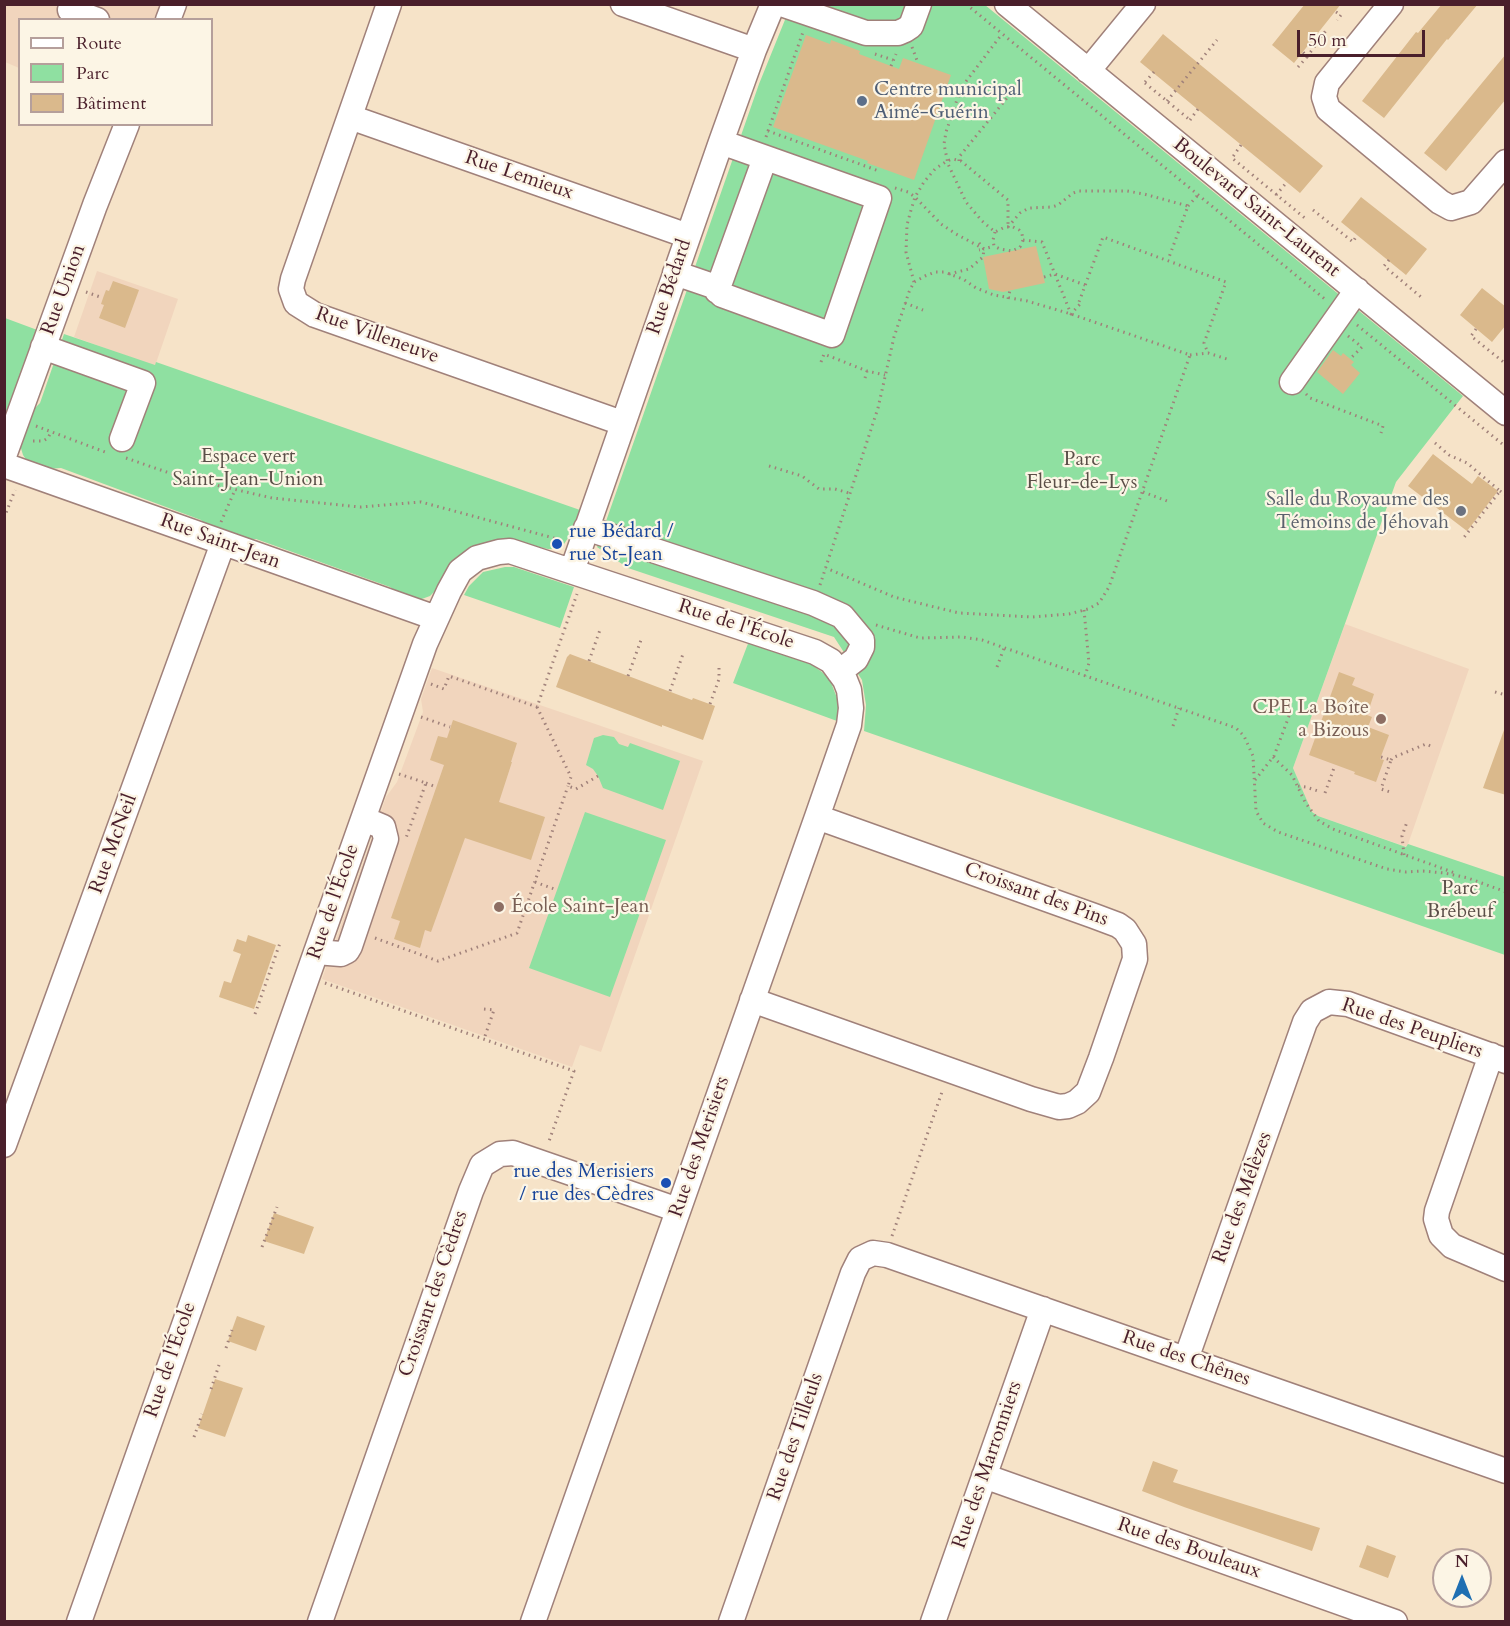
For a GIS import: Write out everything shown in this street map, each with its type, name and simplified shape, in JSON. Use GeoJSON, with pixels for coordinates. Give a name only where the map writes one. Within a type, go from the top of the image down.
{"type":"FeatureCollection","features":[{"type":"Feature","properties":{"kind":"street","name":"Rue Villeneuve"},"geometry":{"type":"LineString","coordinates":[[389,4],[293,279],[291,289],[296,303],[315,315],[622,423]]}},
{"type":"Feature","properties":{"kind":"street"},"geometry":{"type":"LineString","coordinates":[[623,4],[754,50]]}},
{"type":"Feature","properties":{"kind":"street","name":"Rue Bédard"},"geometry":{"type":"LineString","coordinates":[[576,579],[576,535],[622,423],[754,50],[773,4]]}},
{"type":"Feature","properties":{"kind":"street"},"geometry":{"type":"LineString","coordinates":[[781,4],[866,33],[898,33],[905,30],[911,26],[919,4]]}},
{"type":"Feature","properties":{"kind":"street","name":"Boulevard Saint-Laurent"},"geometry":{"type":"LineString","coordinates":[[1007,4],[1506,413]]}},
{"type":"Feature","properties":{"kind":"street"},"geometry":{"type":"LineString","coordinates":[[1088,71],[1143,4]]}},
{"type":"Feature","properties":{"kind":"street"},"geometry":{"type":"LineString","coordinates":[[1391,4],[1327,83],[1324,97],[1328,109],[1440,202],[1451,208],[1471,202],[1506,162]]}},
{"type":"Feature","properties":{"kind":"street"},"geometry":{"type":"LineString","coordinates":[[70,10],[92,18]]}},
{"type":"Feature","properties":{"kind":"street","name":"Rue Lemieux"},"geometry":{"type":"LineString","coordinates":[[350,117],[688,236]]}},
{"type":"Feature","properties":{"kind":"street","name":"Rue Union"},"geometry":{"type":"LineString","coordinates":[[4,456],[126,126]]}},
{"type":"Feature","properties":{"kind":"street"},"geometry":{"type":"LineString","coordinates":[[675,273],[713,286],[722,295],[832,335],[879,198],[765,149],[721,142]]}},
{"type":"Feature","properties":{"kind":"street"},"geometry":{"type":"LineString","coordinates":[[717,291],[765,149]]}},
{"type":"Feature","properties":{"kind":"street"},"geometry":{"type":"LineString","coordinates":[[1292,382],[1357,290]]}},
{"type":"Feature","properties":{"kind":"street"},"geometry":{"type":"LineString","coordinates":[[43,347],[142,383],[115,449]]}},
{"type":"Feature","properties":{"kind":"street","name":"Rue Saint-Jean"},"geometry":{"type":"LineString","coordinates":[[11,474],[222,534],[436,618]]}},
{"type":"Feature","properties":{"kind":"street","name":"Rue McNeil"},"geometry":{"type":"LineString","coordinates":[[4,1145],[222,534]]}},
{"type":"Feature","properties":{"kind":"street"},"geometry":{"type":"LineString","coordinates":[[576,535],[797,597],[833,611],[842,616],[862,640],[860,654],[839,672]]}},
{"type":"Feature","properties":{"kind":"street","name":"Rue de l'École"},"geometry":{"type":"LineString","coordinates":[[79,1622],[436,618],[460,572],[477,558],[510,551],[576,579],[815,651],[831,661],[839,672]]}},
{"type":"Feature","properties":{"kind":"street","name":"Rue des Merisiers"},"geometry":{"type":"LineString","coordinates":[[533,1622],[851,716],[849,690],[839,672]]}},
{"type":"Feature","properties":{"kind":"street","name":"Croissant des Pins"},"geometry":{"type":"LineString","coordinates":[[752,1000],[1051,1105],[1068,1106],[1083,1097],[1088,1092],[1098,1067],[1135,959],[1134,944],[1125,930],[1094,916],[817,817]]}},
{"type":"Feature","properties":{"kind":"street","name":"Rue des Peupliers"},"geometry":{"type":"LineString","coordinates":[[1300,1036],[1312,1011],[1323,1004],[1335,1002],[1348,1004],[1498,1058]]}},
{"type":"Feature","properties":{"kind":"street","name":"Rue des Mélèzes"},"geometry":{"type":"LineString","coordinates":[[1186,1359],[1300,1036]]}},
{"type":"Feature","properties":{"kind":"street"},"geometry":{"type":"LineString","coordinates":[[1498,1058],[1437,1210],[1436,1219],[1441,1235],[1452,1246],[1506,1269]]}},
{"type":"Feature","properties":{"kind":"street","name":"Croissant des Cèdres"},"geometry":{"type":"LineString","coordinates":[[320,1622],[482,1165],[500,1154],[513,1153],[678,1210]]}},
{"type":"Feature","properties":{"kind":"street","name":"Rue des Chênes"},"geometry":{"type":"LineString","coordinates":[[865,1255],[873,1253],[887,1255],[1506,1471]]}},
{"type":"Feature","properties":{"kind":"street","name":"Rue des Tilleuls"},"geometry":{"type":"LineString","coordinates":[[731,1622],[853,1273],[860,1259],[865,1255]]}},
{"type":"Feature","properties":{"kind":"street","name":"Rue des Marronniers"},"geometry":{"type":"LineString","coordinates":[[933,1622],[1043,1309]]}},
{"type":"Feature","properties":{"kind":"street","name":"Rue des Bouleaux"},"geometry":{"type":"LineString","coordinates":[[984,1476],[1395,1622]]}},
{"type":"Feature","properties":{"kind":"path","name":"Boulevard Saint-Laurent"},"geometry":{"type":"LineString","coordinates":[[966,4],[1331,304]]}},
{"type":"Feature","properties":{"kind":"path"},"geometry":{"type":"LineString","coordinates":[[1336,12],[1341,15],[1337,20]]}},
{"type":"Feature","properties":{"kind":"path"},"geometry":{"type":"LineString","coordinates":[[1298,67],[1327,28]]}},
{"type":"Feature","properties":{"kind":"path"},"geometry":{"type":"LineString","coordinates":[[765,149],[768,131],[804,29]]}},
{"type":"Feature","properties":{"kind":"path"},"geometry":{"type":"LineString","coordinates":[[995,232],[966,202],[947,161],[944,144],[961,88],[1002,34]]}},
{"type":"Feature","properties":{"kind":"path"},"geometry":{"type":"LineString","coordinates":[[1314,38],[1318,40]]}},
{"type":"Feature","properties":{"kind":"path"},"geometry":{"type":"LineString","coordinates":[[1167,101],[1216,40]]}},
{"type":"Feature","properties":{"kind":"path"},"geometry":{"type":"LineString","coordinates":[[871,52],[893,60]]}},
{"type":"Feature","properties":{"kind":"path"},"geometry":{"type":"LineString","coordinates":[[1303,52],[1307,57]]}},
{"type":"Feature","properties":{"kind":"path"},"geometry":{"type":"LineString","coordinates":[[959,161],[959,157],[1024,77]]}},
{"type":"Feature","properties":{"kind":"path"},"geometry":{"type":"LineString","coordinates":[[1145,83],[1190,120]]}},
{"type":"Feature","properties":{"kind":"path"},"geometry":{"type":"LineString","coordinates":[[768,131],[879,171]]}},
{"type":"Feature","properties":{"kind":"path"},"geometry":{"type":"LineString","coordinates":[[813,147],[815,142]]}},
{"type":"Feature","properties":{"kind":"path"},"geometry":{"type":"LineString","coordinates":[[1241,145],[1232,158],[1306,219]]}},
{"type":"Feature","properties":{"kind":"path"},"geometry":{"type":"LineString","coordinates":[[818,589],[878,408],[894,337],[914,282],[905,239],[906,225],[915,197],[935,169],[953,159],[959,161],[1008,200],[1008,227]]}},
{"type":"Feature","properties":{"kind":"path"},"geometry":{"type":"LineString","coordinates":[[1276,195],[1287,182]]}},
{"type":"Feature","properties":{"kind":"path"},"geometry":{"type":"LineString","coordinates":[[1008,227],[1020,213],[1029,208],[1058,205],[1079,191],[1127,191],[1188,206]]}},
{"type":"Feature","properties":{"kind":"path"},"geometry":{"type":"LineString","coordinates":[[1167,260],[1188,206],[1198,195]]}},
{"type":"Feature","properties":{"kind":"path"},"geometry":{"type":"LineString","coordinates":[[915,197],[941,224],[984,249]]}},
{"type":"Feature","properties":{"kind":"path"},"geometry":{"type":"LineString","coordinates":[[1313,210],[1353,242],[1357,235]]}},
{"type":"Feature","properties":{"kind":"path"},"geometry":{"type":"LineString","coordinates":[[979,250],[994,246],[1011,251],[1020,247],[1023,240],[1022,234],[1019,230],[1008,227],[999,228],[995,232],[994,246]]}},
{"type":"Feature","properties":{"kind":"path"},"geometry":{"type":"LineString","coordinates":[[1071,314],[1081,303],[1079,302],[1102,237],[1226,282],[1204,343],[1208,353]]}},
{"type":"Feature","properties":{"kind":"path"},"geometry":{"type":"LineString","coordinates":[[1023,240],[1045,242],[1071,314]]}},
{"type":"Feature","properties":{"kind":"path"},"geometry":{"type":"LineString","coordinates":[[949,274],[969,269],[983,257],[984,249],[979,243]]}},
{"type":"Feature","properties":{"kind":"path"},"geometry":{"type":"LineString","coordinates":[[1389,260],[1384,266],[1421,297]]}},
{"type":"Feature","properties":{"kind":"path"},"geometry":{"type":"LineString","coordinates":[[914,282],[935,272],[949,274],[963,279],[976,288],[1008,299],[1027,301],[1071,314],[1190,355],[1208,353],[1227,359]]}},
{"type":"Feature","properties":{"kind":"path"},"geometry":{"type":"LineString","coordinates":[[1044,277],[1055,274],[1085,285]]}},
{"type":"Feature","properties":{"kind":"path"},"geometry":{"type":"LineString","coordinates":[[1008,299],[1010,290]]}},
{"type":"Feature","properties":{"kind":"path"},"geometry":{"type":"LineString","coordinates":[[86,292],[103,298]]}},
{"type":"Feature","properties":{"kind":"path"},"geometry":{"type":"LineString","coordinates":[[905,303],[923,310]]}},
{"type":"Feature","properties":{"kind":"path"},"geometry":{"type":"LineString","coordinates":[[1349,319],[1506,447]]}},
{"type":"Feature","properties":{"kind":"path"},"geometry":{"type":"LineString","coordinates":[[1341,329],[1362,347],[1350,359]]}},
{"type":"Feature","properties":{"kind":"path"},"geometry":{"type":"LineString","coordinates":[[1476,329],[1471,336],[1506,364]]}},
{"type":"Feature","properties":{"kind":"path"},"geometry":{"type":"LineString","coordinates":[[821,362],[824,354],[867,371],[885,375]]}},
{"type":"Feature","properties":{"kind":"path"},"geometry":{"type":"LineString","coordinates":[[826,568],[894,597],[959,613],[1032,617],[1069,614],[1099,603],[1109,587],[1190,355]]}},
{"type":"Feature","properties":{"kind":"path"},"geometry":{"type":"LineString","coordinates":[[866,378],[867,371]]}},
{"type":"Feature","properties":{"kind":"path"},"geometry":{"type":"LineString","coordinates":[[1310,398],[1383,426],[1381,434]]}},
{"type":"Feature","properties":{"kind":"path"},"geometry":{"type":"LineString","coordinates":[[32,424],[51,432],[115,449],[181,477],[235,490],[292,501],[360,507],[421,502],[576,535]]}},
{"type":"Feature","properties":{"kind":"path"},"geometry":{"type":"LineString","coordinates":[[33,441],[43,441],[51,432]]}},
{"type":"Feature","properties":{"kind":"path"},"geometry":{"type":"LineString","coordinates":[[1435,443],[1449,455],[1467,463],[1489,484],[1505,495]]}},
{"type":"Feature","properties":{"kind":"path"},"geometry":{"type":"LineString","coordinates":[[769,466],[802,476],[819,489],[835,489],[849,494]]}},
{"type":"Feature","properties":{"kind":"path"},"geometry":{"type":"LineString","coordinates":[[4,518],[11,474]]}},
{"type":"Feature","properties":{"kind":"path"},"geometry":{"type":"LineString","coordinates":[[222,534],[235,490]]}},
{"type":"Feature","properties":{"kind":"path"},"geometry":{"type":"LineString","coordinates":[[1462,540],[1500,491]]}},
{"type":"Feature","properties":{"kind":"path"},"geometry":{"type":"LineString","coordinates":[[1142,492],[1167,501]]}},
{"type":"Feature","properties":{"kind":"path"},"geometry":{"type":"LineString","coordinates":[[537,708],[576,579]]}},
{"type":"Feature","properties":{"kind":"path"},"geometry":{"type":"LineString","coordinates":[[1084,610],[1089,663],[1085,676]]}},
{"type":"Feature","properties":{"kind":"path"},"geometry":{"type":"LineString","coordinates":[[871,624],[920,638],[970,638],[1179,708],[1240,731],[1253,756],[1256,811],[1263,823],[1278,832],[1387,869],[1444,873],[1468,878]]}},
{"type":"Feature","properties":{"kind":"path"},"geometry":{"type":"LineString","coordinates":[[589,661],[601,627]]}},
{"type":"Feature","properties":{"kind":"path"},"geometry":{"type":"LineString","coordinates":[[628,676],[641,640]]}},
{"type":"Feature","properties":{"kind":"path"},"geometry":{"type":"LineString","coordinates":[[997,667],[1004,648]]}},
{"type":"Feature","properties":{"kind":"path"},"geometry":{"type":"LineString","coordinates":[[670,691],[683,654]]}},
{"type":"Feature","properties":{"kind":"path"},"geometry":{"type":"LineString","coordinates":[[710,704],[719,679],[719,666]]}},
{"type":"Feature","properties":{"kind":"path"},"geometry":{"type":"LineString","coordinates":[[386,942],[438,961],[518,933],[572,777],[537,708],[448,676],[444,689],[441,688]]}},
{"type":"Feature","properties":{"kind":"path"},"geometry":{"type":"LineString","coordinates":[[1495,692],[1506,695]]}},
{"type":"Feature","properties":{"kind":"path"},"geometry":{"type":"LineString","coordinates":[[1173,726],[1179,708]]}},
{"type":"Feature","properties":{"kind":"path"},"geometry":{"type":"LineString","coordinates":[[1255,780],[1273,757],[1292,708]]}},
{"type":"Feature","properties":{"kind":"path"},"geometry":{"type":"LineString","coordinates":[[419,717],[450,727]]}},
{"type":"Feature","properties":{"kind":"path"},"geometry":{"type":"LineString","coordinates":[[1390,792],[1381,789],[1392,758],[1426,744],[1433,747]]}},
{"type":"Feature","properties":{"kind":"path"},"geometry":{"type":"LineString","coordinates":[[1273,757],[1292,775],[1313,815],[1319,821],[1333,829],[1506,892]]}},
{"type":"Feature","properties":{"kind":"path"},"geometry":{"type":"LineString","coordinates":[[1381,757],[1391,760]]}},
{"type":"Feature","properties":{"kind":"path"},"geometry":{"type":"LineString","coordinates":[[1298,786],[1323,793],[1335,765]]}},
{"type":"Feature","properties":{"kind":"path"},"geometry":{"type":"LineString","coordinates":[[568,786],[576,789],[598,776]]}},
{"type":"Feature","properties":{"kind":"path"},"geometry":{"type":"LineString","coordinates":[[426,783],[436,787]]}},
{"type":"Feature","properties":{"kind":"path"},"geometry":{"type":"LineString","coordinates":[[1404,855],[1402,836],[1407,822]]}},
{"type":"Feature","properties":{"kind":"path"},"geometry":{"type":"LineString","coordinates":[[535,882],[558,890]]}},
{"type":"Feature","properties":{"kind":"path"},"geometry":{"type":"LineString","coordinates":[[255,1014],[280,943]]}},
{"type":"Feature","properties":{"kind":"path"},"geometry":{"type":"LineString","coordinates":[[319,981],[574,1071],[546,1151]]}},
{"type":"Feature","properties":{"kind":"path"},"geometry":{"type":"LineString","coordinates":[[484,1009],[494,1010],[484,1039]]}},
{"type":"Feature","properties":{"kind":"path"},"geometry":{"type":"LineString","coordinates":[[889,1243],[946,1082]]}},
{"type":"Feature","properties":{"kind":"path"},"geometry":{"type":"LineString","coordinates":[[262,1247],[277,1207]]}},
{"type":"Feature","properties":{"kind":"path"},"geometry":{"type":"LineString","coordinates":[[226,1348],[232,1330]]}},
{"type":"Feature","properties":{"kind":"path"},"geometry":{"type":"LineString","coordinates":[[211,1389],[219,1365]]}},
{"type":"Feature","properties":{"kind":"path"},"geometry":{"type":"LineString","coordinates":[[194,1437],[202,1414]]}},
{"type":"Feature","properties":{"kind":"shaded area"},"geometry":{"type":"Polygon","coordinates":[[[4,5],[165,5],[159,18],[18,18],[18,68],[5,62],[4,5]]]}},
{"type":"Feature","properties":{"kind":"shaded area"},"geometry":{"type":"Polygon","coordinates":[[[97,271],[178,299],[155,366],[74,337],[97,271]]]}},
{"type":"Feature","properties":{"kind":"shaded area","name":"CPE La Boîte a Bizous"},"geometry":{"type":"Polygon","coordinates":[[[1345,624],[1469,669],[1407,847],[1312,812],[1293,768],[1345,624]]]}},
{"type":"Feature","properties":{"kind":"shaded area","name":"École Saint-Jean"},"geometry":{"type":"Polygon","coordinates":[[[432,668],[703,761],[601,1052],[580,1045],[572,1067],[322,979],[386,797],[397,782],[423,712],[421,699],[432,668]]]}},
{"type":"Feature","properties":{"kind":"green space","name":"Parc Fleur-de-Lys"},"geometry":{"type":"Polygon","coordinates":[[[791,5],[985,5],[1463,396],[1396,482],[1293,768],[1312,812],[1318,816],[1406,847],[1408,844],[1505,877],[1505,955],[864,731],[866,705],[862,680],[834,637],[628,568],[597,547],[759,84],[791,5]]]}},
{"type":"Feature","properties":{"kind":"green space"},"geometry":{"type":"Polygon","coordinates":[[[5,318],[40,331],[5,428],[5,318]]]}},
{"type":"Feature","properties":{"kind":"green space","name":"Espace vert Saint-Jean-Union"},"geometry":{"type":"Polygon","coordinates":[[[64,334],[155,365],[156,362],[580,510],[572,532],[564,544],[554,549],[510,540],[481,544],[454,561],[434,592],[419,600],[400,595],[390,587],[256,539],[237,539],[209,528],[201,520],[61,468],[47,469],[27,461],[20,445],[32,411],[40,403],[64,334]]]}},
{"type":"Feature","properties":{"kind":"green space"},"geometry":{"type":"Polygon","coordinates":[[[514,567],[574,587],[560,628],[464,595],[469,586],[483,572],[514,567]]]}},
{"type":"Feature","properties":{"kind":"green space"},"geometry":{"type":"Polygon","coordinates":[[[749,641],[805,660],[822,672],[830,680],[837,698],[839,708],[837,721],[733,683],[749,641]]]}},
{"type":"Feature","properties":{"kind":"green space"},"geometry":{"type":"Polygon","coordinates":[[[603,735],[614,737],[619,744],[628,747],[630,743],[680,761],[663,810],[603,788],[593,769],[586,765],[594,738],[603,735]]]}},
{"type":"Feature","properties":{"kind":"green space"},"geometry":{"type":"Polygon","coordinates":[[[585,812],[666,840],[610,997],[529,968],[585,812]]]}},
{"type":"Feature","properties":{"kind":"building"},"geometry":{"type":"Polygon","coordinates":[[[1305,4],[1341,4],[1294,63],[1272,45],[1305,4]]]}},
{"type":"Feature","properties":{"kind":"building"},"geometry":{"type":"Polygon","coordinates":[[[1442,4],[1478,4],[1384,118],[1362,101],[1416,32],[1418,33],[1442,4]]]}},
{"type":"Feature","properties":{"kind":"building"},"geometry":{"type":"Polygon","coordinates":[[[1163,34],[1323,166],[1300,193],[1140,62],[1163,34]]]}},
{"type":"Feature","properties":{"kind":"building","name":"Centre municipal Aimé-Guérin"},"geometry":{"type":"Polygon","coordinates":[[[806,35],[830,44],[831,40],[860,51],[859,54],[899,69],[903,58],[951,75],[914,180],[773,127],[806,35]]]}},
{"type":"Feature","properties":{"kind":"building"},"geometry":{"type":"Polygon","coordinates":[[[1506,54],[1506,99],[1446,171],[1424,153],[1506,54]]]}},
{"type":"Feature","properties":{"kind":"building"},"geometry":{"type":"Polygon","coordinates":[[[1361,197],[1427,249],[1406,275],[1341,222],[1361,197]]]}},
{"type":"Feature","properties":{"kind":"building"},"geometry":{"type":"Polygon","coordinates":[[[1036,246],[1045,283],[1003,292],[989,289],[983,257],[1036,246]]]}},
{"type":"Feature","properties":{"kind":"building"},"geometry":{"type":"Polygon","coordinates":[[[113,281],[139,290],[125,328],[99,318],[106,290],[109,291],[113,281]]]}},
{"type":"Feature","properties":{"kind":"building"},"geometry":{"type":"Polygon","coordinates":[[[1482,288],[1506,307],[1506,325],[1492,342],[1460,315],[1482,288]]]}},
{"type":"Feature","properties":{"kind":"building"},"geometry":{"type":"Polygon","coordinates":[[[1333,350],[1341,356],[1343,353],[1354,362],[1351,365],[1360,373],[1343,394],[1317,372],[1333,350]]]}},
{"type":"Feature","properties":{"kind":"building","name":"Salle du Royaume des Témoins de Jéhovah"},"geometry":{"type":"Polygon","coordinates":[[[1433,454],[1472,484],[1478,476],[1498,491],[1467,531],[1408,486],[1433,454]]]}},
{"type":"Feature","properties":{"kind":"building"},"geometry":{"type":"Polygon","coordinates":[[[570,654],[692,700],[693,698],[715,706],[703,740],[556,687],[570,654]]]}},
{"type":"Feature","properties":{"kind":"building"},"geometry":{"type":"Polygon","coordinates":[[[1339,672],[1355,678],[1352,685],[1374,694],[1367,715],[1372,717],[1368,727],[1389,735],[1380,759],[1384,760],[1376,782],[1309,755],[1339,672]]]}},
{"type":"Feature","properties":{"kind":"building"},"geometry":{"type":"Polygon","coordinates":[[[453,720],[517,743],[499,802],[545,817],[531,860],[465,838],[431,932],[425,930],[420,948],[394,939],[400,921],[391,918],[444,765],[430,760],[438,736],[447,738],[453,720]]]}},
{"type":"Feature","properties":{"kind":"building"},"geometry":{"type":"Polygon","coordinates":[[[1504,730],[1506,730],[1506,795],[1483,788],[1504,730]]]}},
{"type":"Feature","properties":{"kind":"building"},"geometry":{"type":"Polygon","coordinates":[[[248,935],[276,945],[254,1009],[219,997],[224,981],[231,983],[241,954],[233,951],[237,939],[246,942],[248,935]]]}},
{"type":"Feature","properties":{"kind":"building"},"geometry":{"type":"Polygon","coordinates":[[[274,1213],[314,1227],[304,1254],[264,1241],[274,1213]]]}},
{"type":"Feature","properties":{"kind":"building"},"geometry":{"type":"Polygon","coordinates":[[[237,1316],[265,1326],[256,1351],[228,1341],[237,1316]]]}},
{"type":"Feature","properties":{"kind":"building"},"geometry":{"type":"Polygon","coordinates":[[[215,1379],[243,1388],[225,1437],[198,1428],[215,1379]]]}},
{"type":"Feature","properties":{"kind":"building"},"geometry":{"type":"Polygon","coordinates":[[[1153,1461],[1178,1470],[1173,1482],[1320,1528],[1312,1551],[1142,1491],[1153,1461]]]}},
{"type":"Feature","properties":{"kind":"building"},"geometry":{"type":"Polygon","coordinates":[[[1367,1545],[1396,1556],[1388,1578],[1359,1567],[1367,1545]]]}},
{"type":"Feature","properties":{"kind":"place","name":"Centre municipal Aimé-Guérin"},"geometry":{"type":"Point","coordinates":[862,101]}},
{"type":"Feature","properties":{"kind":"place","name":"Salle du Royaume des Témoins de Jéhovah"},"geometry":{"type":"Point","coordinates":[1461,511]}},
{"type":"Feature","properties":{"kind":"place","name":"rue Bédard / rue St-Jean"},"geometry":{"type":"Point","coordinates":[557,544]}},
{"type":"Feature","properties":{"kind":"place","name":"CPE La Boîte a Bizous"},"geometry":{"type":"Point","coordinates":[1381,719]}},
{"type":"Feature","properties":{"kind":"place","name":"École Saint-Jean"},"geometry":{"type":"Point","coordinates":[499,907]}},
{"type":"Feature","properties":{"kind":"place","name":"rue des Merisiers / rue des Cèdres"},"geometry":{"type":"Point","coordinates":[666,1183]}},
{"type":"Feature","properties":{"kind":"park label","name":"Parc Brébeuf"},"geometry":{"type":"Point","coordinates":[1460,900]}}]}
